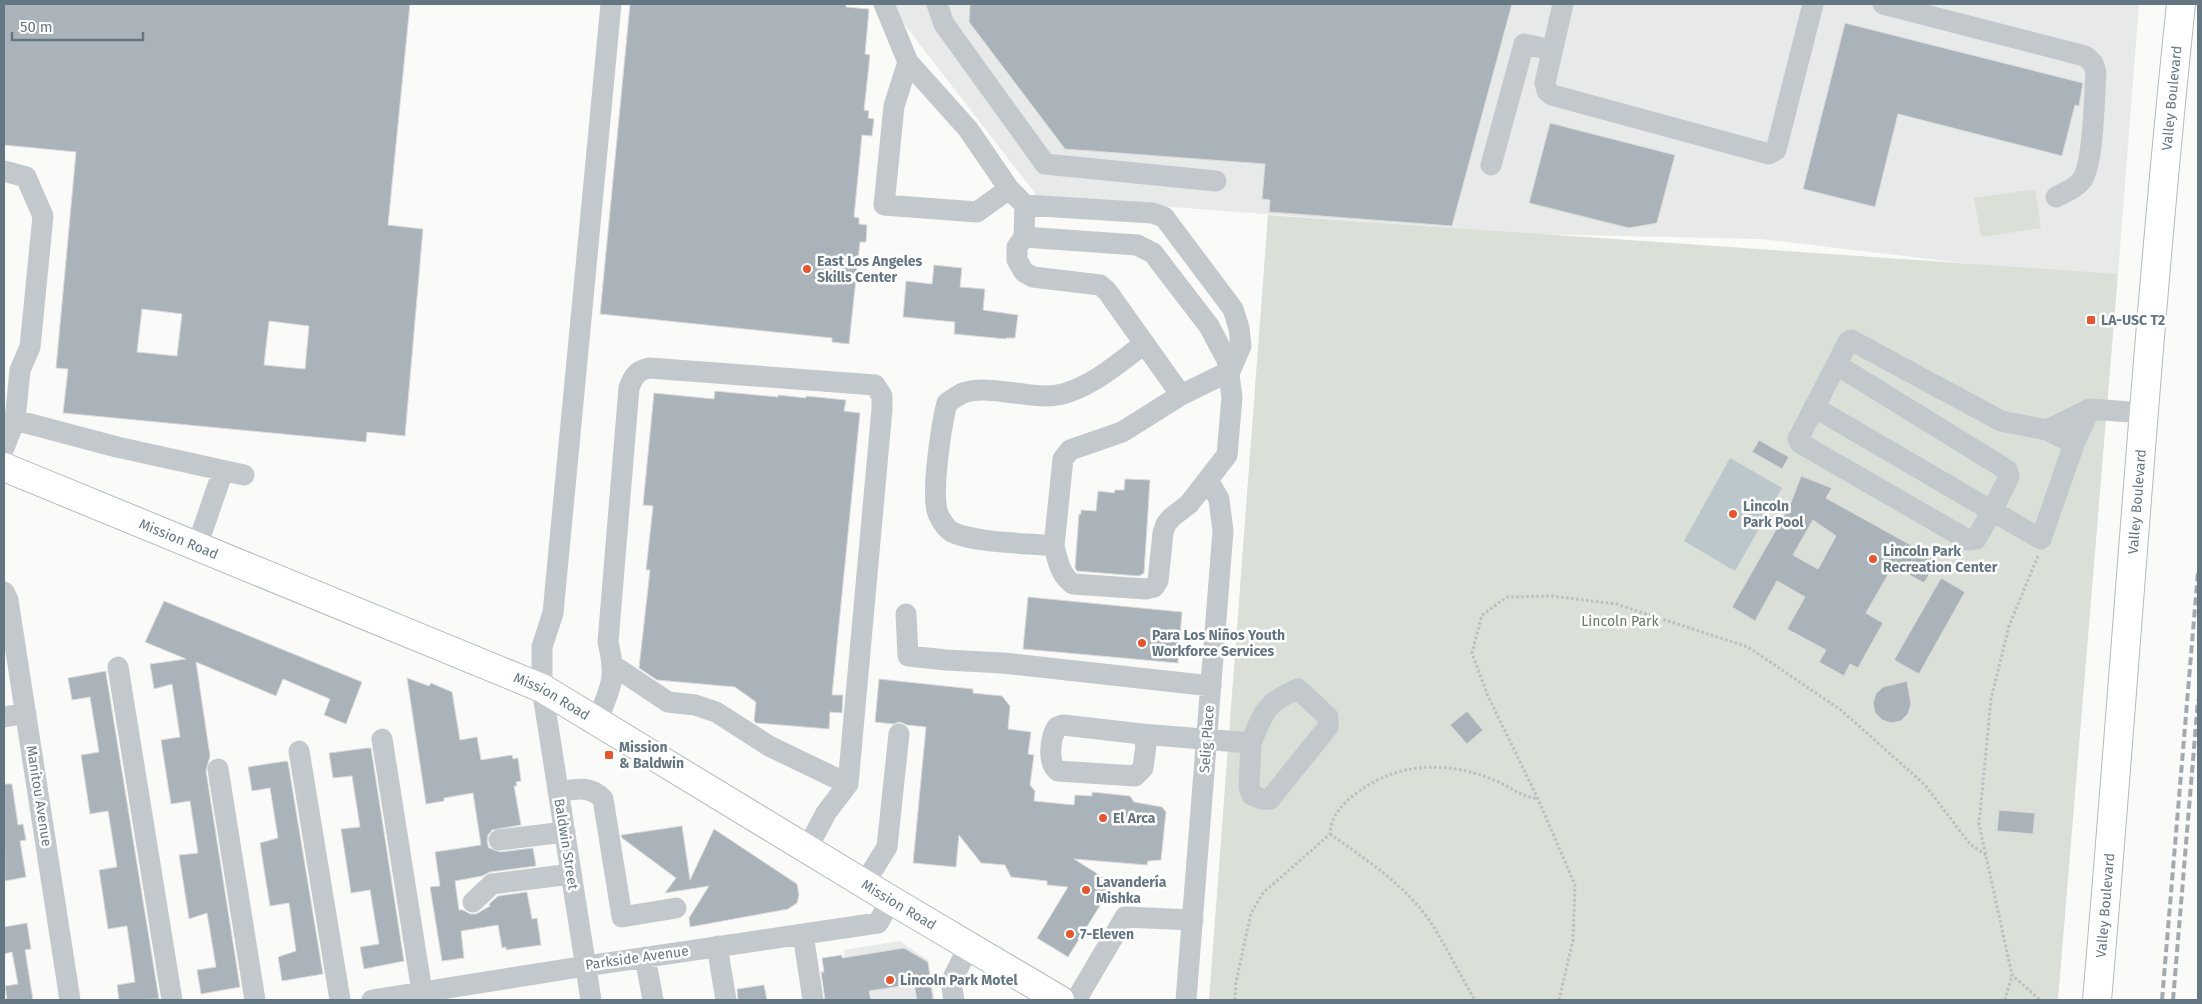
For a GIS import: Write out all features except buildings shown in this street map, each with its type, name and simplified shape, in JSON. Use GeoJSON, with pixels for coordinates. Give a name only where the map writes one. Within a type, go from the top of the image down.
{"type":"FeatureCollection","features":[{"type":"Feature","properties":{"kind":"main road"},"geometry":{"type":"LineString","coordinates":[[2183,4],[2198,7]]}},
{"type":"Feature","properties":{"kind":"main road","name":"Valley Boulevard"},"geometry":{"type":"LineString","coordinates":[[2097,1000],[2166,146],[2183,4]]}},
{"type":"Feature","properties":{"kind":"main road","name":"Mission Road"},"geometry":{"type":"LineString","coordinates":[[4,467],[542,688],[864,884],[1060,1000]]}},
{"type":"Feature","properties":{"kind":"street","name":"Baldwin Street"},"geometry":{"type":"LineString","coordinates":[[591,1000],[542,688],[542,648],[553,613],[610,4]]}},
{"type":"Feature","properties":{"kind":"street"},"geometry":{"type":"LineString","coordinates":[[884,4],[908,62],[968,129],[1009,189],[1025,205],[1152,213],[1164,217],[1233,309],[1239,328],[1241,346],[1230,371],[1181,394],[1122,432],[1070,450],[1063,459],[1054,546],[1060,570],[1065,578],[1073,584],[1146,589],[1154,587],[1158,581],[1162,534],[1166,524],[1172,516],[1189,504],[1226,455],[1232,397],[1230,371],[1227,360],[1209,326],[1153,254],[1137,245],[1024,237]]}},
{"type":"Feature","properties":{"kind":"street"},"geometry":{"type":"LineString","coordinates":[[937,4],[944,24],[1045,164],[1216,181]]}},
{"type":"Feature","properties":{"kind":"street"},"geometry":{"type":"LineString","coordinates":[[1564,4],[1545,83],[1547,91],[1552,95],[1769,154],[1776,150],[1813,4]]}},
{"type":"Feature","properties":{"kind":"street"},"geometry":{"type":"LineString","coordinates":[[1883,4],[2085,56],[2093,63],[2096,73],[2089,163],[2082,180],[2072,189],[2056,197]]}},
{"type":"Feature","properties":{"kind":"street"},"geometry":{"type":"LineString","coordinates":[[1491,165],[1524,44],[1552,50]]}},
{"type":"Feature","properties":{"kind":"street"},"geometry":{"type":"LineString","coordinates":[[908,62],[894,106],[884,205],[977,212],[1009,189]]}},
{"type":"Feature","properties":{"kind":"street"},"geometry":{"type":"LineString","coordinates":[[4,171],[26,177],[43,216],[30,347],[20,370],[15,420],[4,448]]}},
{"type":"Feature","properties":{"kind":"street"},"geometry":{"type":"LineString","coordinates":[[1025,205],[1024,237],[1017,247],[1017,260],[1024,272],[1033,277],[1100,285],[1107,291],[1181,394]]}},
{"type":"Feature","properties":{"kind":"street"},"geometry":{"type":"LineString","coordinates":[[1837,365],[2010,473],[1976,539],[1973,541],[1968,540],[1800,443],[1798,439],[1848,342],[1855,340],[2001,421],[2047,430],[2074,444]]}},
{"type":"Feature","properties":{"kind":"street"},"geometry":{"type":"LineString","coordinates":[[1054,546],[964,537],[949,531],[937,511],[936,483],[943,419],[947,403],[962,393],[979,391],[1050,395],[1065,393],[1088,383],[1144,344]]}},
{"type":"Feature","properties":{"kind":"street"},"geometry":{"type":"LineString","coordinates":[[597,721],[612,682],[614,666],[608,642],[629,388],[633,377],[640,370],[649,368],[875,385],[882,396],[882,409],[848,784],[826,813],[807,849]]}},
{"type":"Feature","properties":{"kind":"street"},"geometry":{"type":"LineString","coordinates":[[1814,408],[2041,539],[2074,444],[2090,409]]}},
{"type":"Feature","properties":{"kind":"street"},"geometry":{"type":"LineString","coordinates":[[2047,430],[2090,409],[2144,413]]}},
{"type":"Feature","properties":{"kind":"street"},"geometry":{"type":"LineString","coordinates":[[15,420],[117,447],[244,476]]}},
{"type":"Feature","properties":{"kind":"street"},"geometry":{"type":"LineString","coordinates":[[197,546],[223,471]]}},
{"type":"Feature","properties":{"kind":"street","name":"Selig Place"},"geometry":{"type":"LineString","coordinates":[[1186,1000],[1223,531],[1219,499],[1208,480]]}},
{"type":"Feature","properties":{"kind":"street","name":"Manitou Avenue"},"geometry":{"type":"LineString","coordinates":[[4,592],[8,600],[70,1000]]}},
{"type":"Feature","properties":{"kind":"street"},"geometry":{"type":"LineString","coordinates":[[906,614],[908,656],[1003,663],[1211,686]]}},
{"type":"Feature","properties":{"kind":"street"},"geometry":{"type":"LineString","coordinates":[[614,666],[668,702],[696,705],[716,712],[769,746],[848,784]]}},
{"type":"Feature","properties":{"kind":"street"},"geometry":{"type":"LineString","coordinates":[[118,667],[172,1000]]}},
{"type":"Feature","properties":{"kind":"street"},"geometry":{"type":"LineString","coordinates":[[1298,689],[1328,717],[1328,727],[1270,799],[1262,800],[1252,795],[1249,787],[1251,743],[1263,714],[1278,697],[1298,689]]}},
{"type":"Feature","properties":{"kind":"street"},"geometry":{"type":"LineString","coordinates":[[4,716],[26,713]]}},
{"type":"Feature","properties":{"kind":"street"},"geometry":{"type":"LineString","coordinates":[[864,884],[887,847],[899,734]]}},
{"type":"Feature","properties":{"kind":"street"},"geometry":{"type":"LineString","coordinates":[[1142,734],[1251,743]]}},
{"type":"Feature","properties":{"kind":"street"},"geometry":{"type":"LineString","coordinates":[[382,739],[422,992]]}},
{"type":"Feature","properties":{"kind":"street"},"geometry":{"type":"LineString","coordinates":[[299,751],[340,1000]]}},
{"type":"Feature","properties":{"kind":"street"},"geometry":{"type":"LineString","coordinates":[[218,769],[255,1000]]}},
{"type":"Feature","properties":{"kind":"street"},"geometry":{"type":"LineString","coordinates":[[558,792],[586,788],[596,792],[603,799],[622,917],[676,908]]}},
{"type":"Feature","properties":{"kind":"street"},"geometry":{"type":"LineString","coordinates":[[499,840],[565,832]]}},
{"type":"Feature","properties":{"kind":"street"},"geometry":{"type":"LineString","coordinates":[[473,902],[492,884],[571,874]]}},
{"type":"Feature","properties":{"kind":"street","name":"Parkside Avenue"},"geometry":{"type":"LineString","coordinates":[[372,1000],[422,992],[448,994],[586,966],[878,923],[891,900]]}},
{"type":"Feature","properties":{"kind":"street"},"geometry":{"type":"LineString","coordinates":[[1076,1000],[1125,918],[1193,920]]}},
{"type":"Feature","properties":{"kind":"street"},"geometry":{"type":"LineString","coordinates":[[803,934],[813,1000]]}},
{"type":"Feature","properties":{"kind":"street"},"geometry":{"type":"LineString","coordinates":[[717,946],[726,1000]]}},
{"type":"Feature","properties":{"kind":"street"},"geometry":{"type":"LineString","coordinates":[[954,1000],[951,982],[969,946]]}},
{"type":"Feature","properties":{"kind":"street"},"geometry":{"type":"LineString","coordinates":[[645,957],[653,1000]]}},
{"type":"Feature","properties":{"kind":"path"},"geometry":{"type":"LineString","coordinates":[[2005,1000],[2012,975],[1979,824],[1991,700],[2009,626],[2038,558],[2041,539]]}},
{"type":"Feature","properties":{"kind":"path"},"geometry":{"type":"LineString","coordinates":[[1559,1000],[1573,940],[1575,886],[1538,799],[1487,694],[1472,653],[1482,615],[1507,597],[1552,596],[1616,604],[1748,647],[1841,710],[1925,785],[1970,844],[1986,855]]}},
{"type":"Feature","properties":{"kind":"path"},"geometry":{"type":"LineString","coordinates":[[1236,1000],[1236,982],[1251,913],[1263,893],[1330,834],[1331,821],[1349,799],[1368,784],[1384,777],[1416,768],[1452,767],[1472,771],[1499,782],[1521,796],[1538,799]]}},
{"type":"Feature","properties":{"kind":"path"},"geometry":{"type":"LineString","coordinates":[[1330,834],[1376,866],[1407,895],[1428,919],[1475,1000]]}},
{"type":"Feature","properties":{"kind":"path"},"geometry":{"type":"LineString","coordinates":[[2012,975],[2040,1000]]}},
{"type":"Feature","properties":{"kind":"shaded area"},"geometry":{"type":"Polygon","coordinates":[[[893,4],[2139,4],[2118,274],[1997,267],[1761,239],[1531,234],[1038,197],[901,20],[893,4]]]}},
{"type":"Feature","properties":{"kind":"shaded area","name":"Lincoln Park Pool"},"geometry":{"type":"Polygon","coordinates":[[[1730,458],[1782,488],[1735,571],[1684,541],[1730,458]]]}},
{"type":"Feature","properties":{"kind":"shaded area","name":"Lincoln Park Motel"},"geometry":{"type":"Polygon","coordinates":[[[900,941],[928,960],[935,1000],[852,1000],[844,950],[900,941]]]}},
{"type":"Feature","properties":{"kind":"green space"},"geometry":{"type":"Polygon","coordinates":[[[2035,189],[2041,228],[1981,237],[1974,198],[2035,189]]]}},
{"type":"Feature","properties":{"kind":"green space","name":"Lincoln Park"},"geometry":{"type":"Polygon","coordinates":[[[1268,215],[2118,274],[2058,1000],[1209,1000],[1268,215]]]}},
{"type":"Feature","properties":{"kind":"railway"},"geometry":{"type":"LineString","coordinates":[[2162,1000],[2198,572]]}},
{"type":"Feature","properties":{"kind":"railway"},"geometry":{"type":"LineString","coordinates":[[2173,1000],[2198,700]]}},
{"type":"Feature","properties":{"kind":"place","name":"East Los Angeles Skills Center"},"geometry":{"type":"Point","coordinates":[807,269]}},
{"type":"Feature","properties":{"kind":"place","name":"LA-USC T2"},"geometry":{"type":"Point","coordinates":[2091,320]}},
{"type":"Feature","properties":{"kind":"place","name":"Lincoln Park Pool"},"geometry":{"type":"Point","coordinates":[1733,514]}},
{"type":"Feature","properties":{"kind":"place","name":"Lincoln Park Recreation Center"},"geometry":{"type":"Point","coordinates":[1873,559]}},
{"type":"Feature","properties":{"kind":"place","name":"Para Los Niños Youth Workforce Services"},"geometry":{"type":"Point","coordinates":[1142,643]}},
{"type":"Feature","properties":{"kind":"place","name":"Mission & Baldwin"},"geometry":{"type":"Point","coordinates":[609,755]}},
{"type":"Feature","properties":{"kind":"place","name":"El Arca"},"geometry":{"type":"Point","coordinates":[1103,818]}},
{"type":"Feature","properties":{"kind":"place","name":"Lavandería Mishka"},"geometry":{"type":"Point","coordinates":[1086,890]}},
{"type":"Feature","properties":{"kind":"place","name":"7-Eleven"},"geometry":{"type":"Point","coordinates":[1070,934]}},
{"type":"Feature","properties":{"kind":"place","name":"Lincoln Park Motel"},"geometry":{"type":"Point","coordinates":[890,980]}}]}
